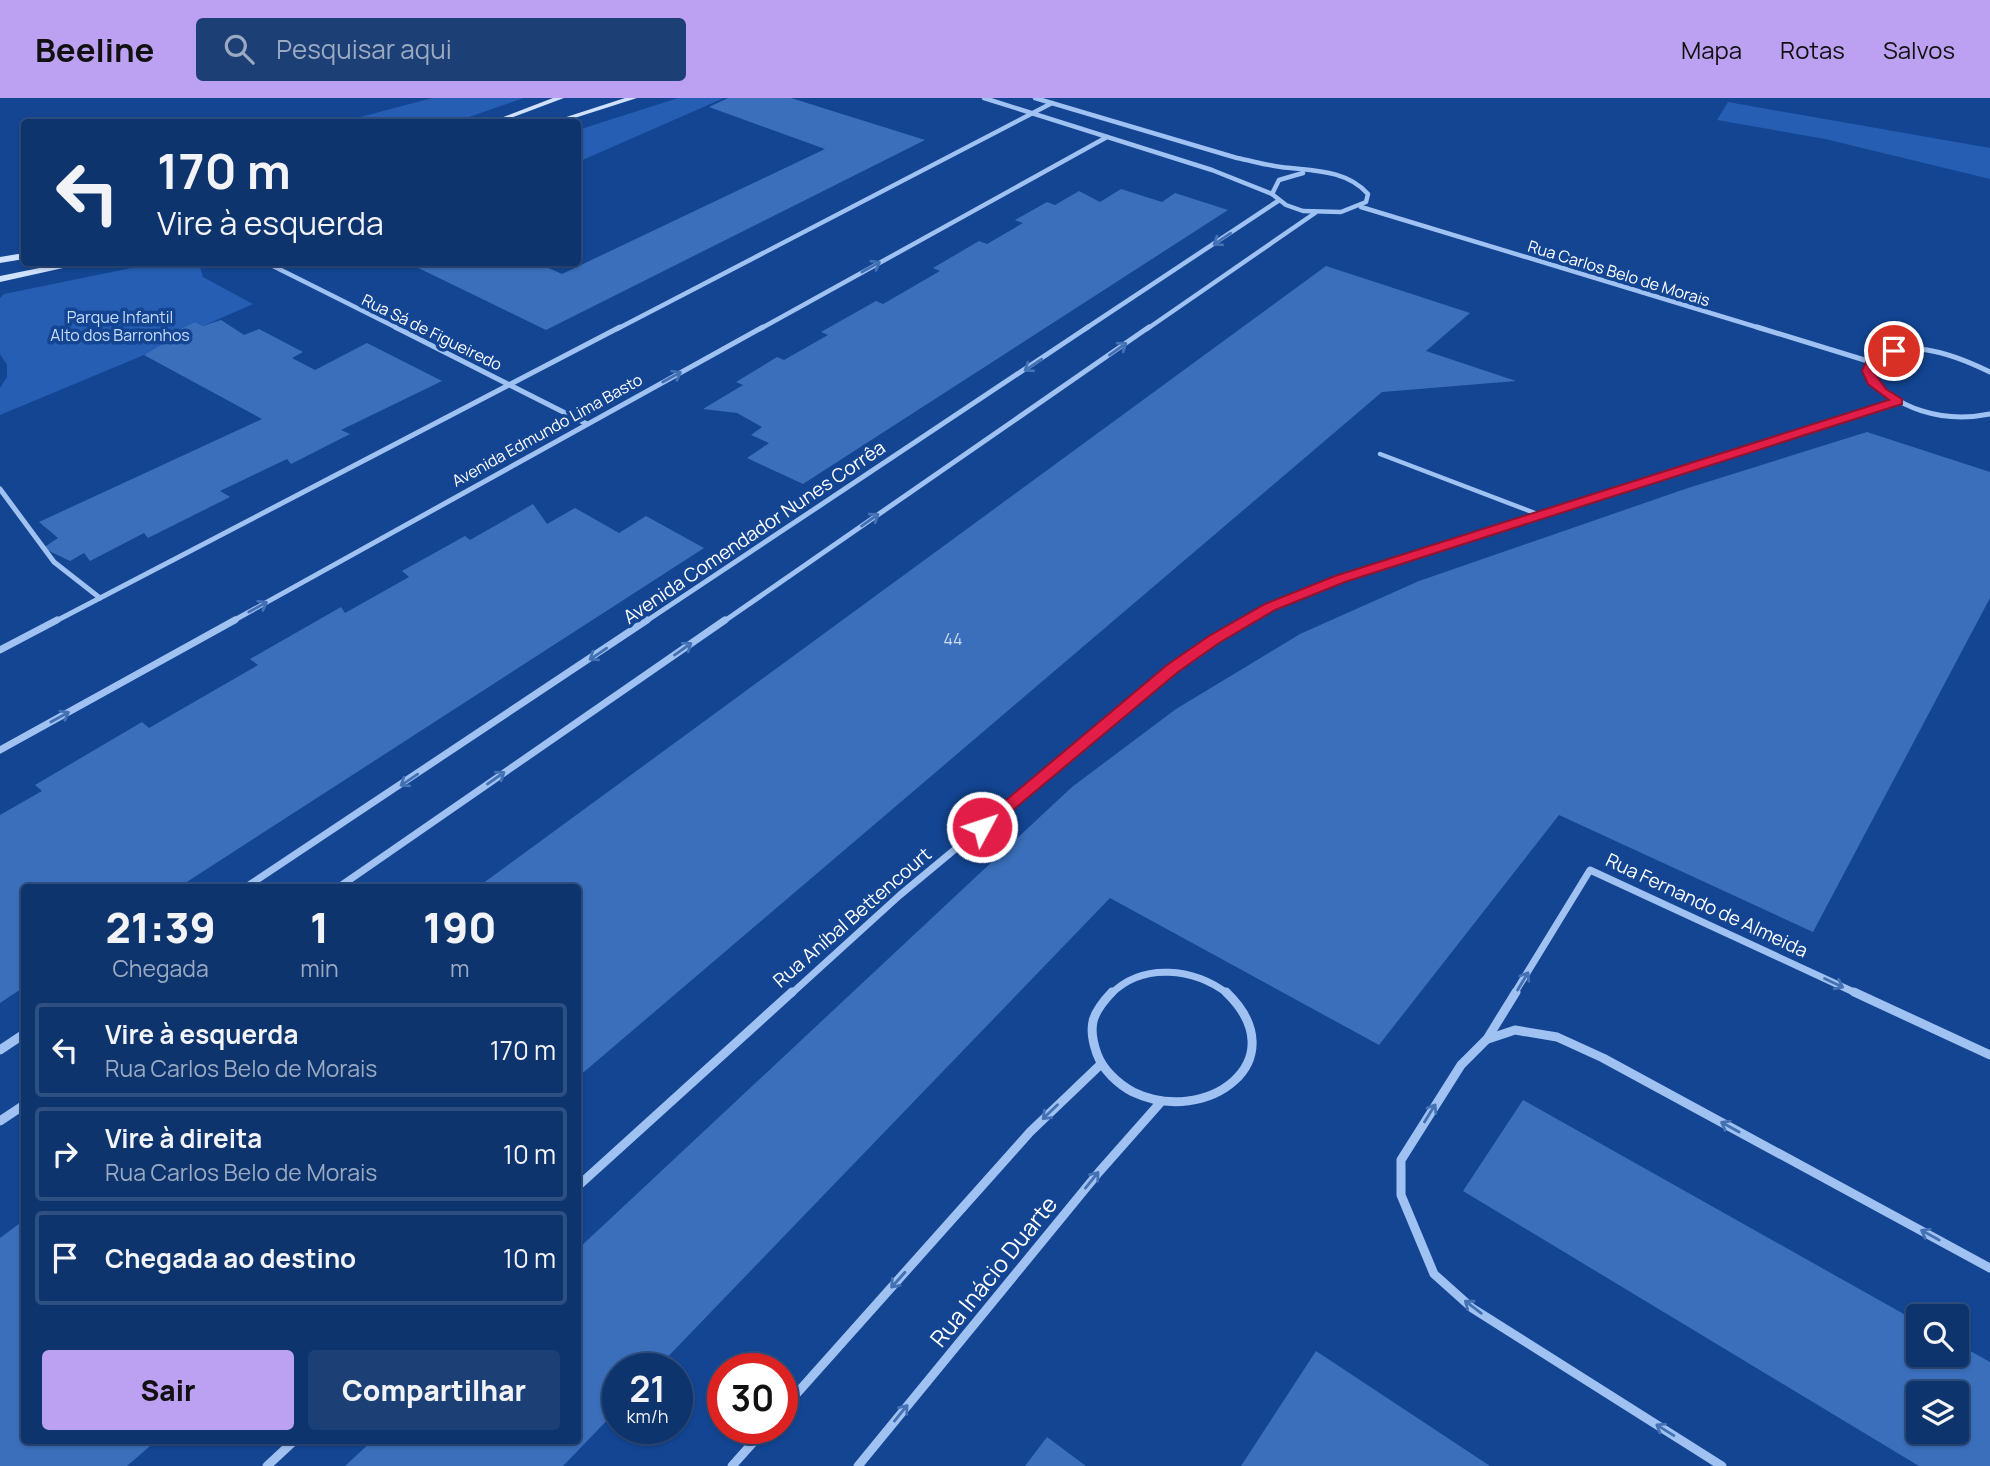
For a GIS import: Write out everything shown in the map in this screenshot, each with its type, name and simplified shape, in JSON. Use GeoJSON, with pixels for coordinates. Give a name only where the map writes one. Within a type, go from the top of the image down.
{"type":"FeatureCollection","features":[{"type":"Feature","properties":{"kind":"street"},"geometry":{"type":"LineString","coordinates":[[502,119],[560,98]]}},
{"type":"Feature","properties":{"kind":"street"},"geometry":{"type":"LineString","coordinates":[[565,119],[633,98]]}},
{"type":"Feature","properties":{"kind":"street"},"geometry":{"type":"LineString","coordinates":[[984,98],[1212,170],[1272,194],[1278,201]]}},
{"type":"Feature","properties":{"kind":"street"},"geometry":{"type":"LineString","coordinates":[[1035,98],[1218,153],[1271,166],[1346,177],[1365,188],[1367,201],[1361,207]]}},
{"type":"Feature","properties":{"kind":"street"},"geometry":{"type":"LineString","coordinates":[[0,650],[1052,103]]}},
{"type":"Feature","properties":{"kind":"street","name":"Avenida Edmundo Lima Basto"},"geometry":{"type":"LineString","coordinates":[[0,750],[1107,136]]}},
{"type":"Feature","properties":{"kind":"street"},"geometry":{"type":"LineString","coordinates":[[1272,194],[1278,180],[1302,173],[1318,172]]}},
{"type":"Feature","properties":{"kind":"street","name":"Rua Carlos Belo de Morais"},"geometry":{"type":"LineString","coordinates":[[1278,201],[1301,211],[1315,213],[1341,213],[1361,207],[1871,362]]}},
{"type":"Feature","properties":{"kind":"street","name":"Avenida Comendador Nunes Corrêa"},"geometry":{"type":"LineString","coordinates":[[251,884],[1278,201]]}},
{"type":"Feature","properties":{"kind":"street"},"geometry":{"type":"LineString","coordinates":[[344,884],[1315,213]]}},
{"type":"Feature","properties":{"kind":"street"},"geometry":{"type":"LineString","coordinates":[[0,260],[21,256]]}},
{"type":"Feature","properties":{"kind":"street"},"geometry":{"type":"LineString","coordinates":[[0,279],[66,266]]}},
{"type":"Feature","properties":{"kind":"street","name":"Rua Sá de Figueiredo"},"geometry":{"type":"LineString","coordinates":[[273,266],[587,424]]}},
{"type":"Feature","properties":{"kind":"street"},"geometry":{"type":"LineString","coordinates":[[1990,372],[1955,356],[1912,349],[1879,355],[1871,362],[1868,371],[1872,381],[1898,401],[1941,415],[1964,417],[1990,414]]}},
{"type":"Feature","properties":{"kind":"street","name":"Rua Aníbal Bettencourt"},"geometry":{"type":"LineString","coordinates":[[581,1183],[900,895],[1129,703],[1193,654],[1270,607],[1340,579],[1898,401]]}},
{"type":"Feature","properties":{"kind":"street"},"geometry":{"type":"LineString","coordinates":[[0,489],[54,562],[100,598]]}},
{"type":"Feature","properties":{"kind":"street","name":"Rua Fernando de Almeida"},"geometry":{"type":"LineString","coordinates":[[1722,1466],[1472,1308],[1434,1274],[1401,1195],[1401,1160],[1461,1065],[1487,1040],[1590,870],[1990,1055]]}},
{"type":"Feature","properties":{"kind":"street"},"geometry":{"type":"LineString","coordinates":[[1164,970],[1190,974],[1215,984],[1234,999],[1247,1020],[1252,1041],[1248,1064],[1235,1083],[1214,1097],[1187,1104],[1160,1103],[1136,1096],[1115,1082],[1100,1065],[1090,1043],[1091,1021],[1100,1000],[1117,985],[1139,974],[1164,970]]}},
{"type":"Feature","properties":{"kind":"street","name":"Rua Fernando de Almeida"},"geometry":{"type":"LineString","coordinates":[[1487,1040],[1515,1030],[1557,1037],[1592,1052],[1990,1268]]}},
{"type":"Feature","properties":{"kind":"street"},"geometry":{"type":"LineString","coordinates":[[0,1050],[21,1036]]}},
{"type":"Feature","properties":{"kind":"street"},"geometry":{"type":"LineString","coordinates":[[798,1392],[1030,1132],[1100,1065]]}},
{"type":"Feature","properties":{"kind":"street","name":"Rua Inácio Duarte"},"geometry":{"type":"LineString","coordinates":[[858,1466],[1099,1172],[1160,1103]]}},
{"type":"Feature","properties":{"kind":"street"},"geometry":{"type":"LineString","coordinates":[[0,1121],[21,1107]]}},
{"type":"Feature","properties":{"kind":"street"},"geometry":{"type":"LineString","coordinates":[[267,1466],[291,1444]]}},
{"type":"Feature","properties":{"kind":"street"},"geometry":{"type":"LineString","coordinates":[[732,1466],[752,1444]]}},
{"type":"Feature","properties":{"kind":"lane"},"geometry":{"type":"LineString","coordinates":[[1380,454],[1540,515]]}},
{"type":"Feature","properties":{"kind":"green space"},"geometry":{"type":"Polygon","coordinates":[[[432,98],[524,98],[464,119],[353,119],[432,98]]]}},
{"type":"Feature","properties":{"kind":"green space"},"geometry":{"type":"Polygon","coordinates":[[[678,98],[724,98],[581,161],[581,129],[678,98]]]}},
{"type":"Feature","properties":{"kind":"green space"},"geometry":{"type":"Polygon","coordinates":[[[1728,102],[1990,148],[1990,179],[1825,139],[1717,120],[1728,102]]]}},
{"type":"Feature","properties":{"kind":"green space","name":"Parque Infantil Alto dos Barronhos"},"geometry":{"type":"Polygon","coordinates":[[[141,266],[201,266],[203,277],[253,304],[203,326],[195,322],[159,339],[164,343],[144,355],[0,415],[0,388],[7,377],[7,365],[0,354],[0,298],[4,294],[141,266]]]}},
{"type":"Feature","properties":{"kind":"building"},"geometry":{"type":"Polygon","coordinates":[[[728,98],[791,98],[925,140],[546,330],[414,266],[544,266],[562,274],[825,149],[709,107],[728,98]]]}},
{"type":"Feature","properties":{"kind":"building"},"geometry":{"type":"Polygon","coordinates":[[[1121,189],[1162,202],[1175,193],[1228,210],[803,484],[747,458],[769,443],[751,435],[762,427],[737,413],[703,409],[743,385],[736,382],[777,357],[784,360],[828,335],[821,332],[876,301],[883,304],[940,271],[933,268],[979,241],[987,244],[1023,223],[1015,220],[1047,202],[1055,205],[1079,191],[1100,202],[1121,189]]]}},
{"type":"Feature","properties":{"kind":"building"},"geometry":{"type":"Polygon","coordinates":[[[1326,266],[1470,313],[1426,351],[1516,381],[1382,392],[581,1074],[581,884],[482,884],[1326,266]]]}},
{"type":"Feature","properties":{"kind":"building"},"geometry":{"type":"Polygon","coordinates":[[[221,320],[244,335],[259,329],[303,352],[292,358],[315,370],[367,343],[442,381],[341,430],[350,434],[291,464],[287,459],[220,491],[230,497],[148,538],[144,533],[90,561],[84,553],[70,561],[43,548],[58,538],[39,522],[262,419],[144,355],[164,343],[159,339],[195,322],[203,326],[221,320]]]}},
{"type":"Feature","properties":{"kind":"building"},"geometry":{"type":"Polygon","coordinates":[[[1867,432],[1990,472],[1990,598],[1813,932],[1559,815],[1379,1045],[1110,898],[671,1353],[602,1353],[602,1426],[563,1466],[345,1466],[369,1444],[581,1444],[581,1246],[1072,787],[1176,709],[1300,634],[1419,581],[1688,488],[1867,432]]]}},
{"type":"Feature","properties":{"kind":"building"},"geometry":{"type":"Polygon","coordinates":[[[533,504],[547,524],[575,508],[619,533],[646,516],[704,548],[184,884],[21,884],[21,989],[0,1003],[0,815],[42,791],[35,785],[142,722],[149,728],[258,665],[250,659],[341,607],[345,613],[409,577],[402,571],[465,536],[470,540],[533,504]]]}},
{"type":"Feature","properties":{"kind":"building"},"geometry":{"type":"Polygon","coordinates":[[[1523,1100],[1906,1315],[1906,1367],[1969,1367],[1969,1350],[1990,1362],[1990,1466],[1919,1466],[1463,1191],[1523,1100]]]}},
{"type":"Feature","properties":{"kind":"building"},"geometry":{"type":"Polygon","coordinates":[[[21,1222],[21,1444],[152,1444],[127,1466],[0,1466],[0,1238],[21,1222]]]}},
{"type":"Feature","properties":{"kind":"building"},"geometry":{"type":"Polygon","coordinates":[[[1316,1351],[1490,1466],[1241,1466],[1316,1351]]]}},
{"type":"Feature","properties":{"kind":"building"},"geometry":{"type":"Polygon","coordinates":[[[1047,1437],[1086,1466],[1025,1466],[1047,1437]]]}},
{"type":"Feature","properties":{"kind":"route"},"geometry":{"type":"LineString","coordinates":[[982,827],[1172,668],[1270,607],[1340,579],[1898,401],[1882,391],[1872,381],[1868,371],[1871,362],[1879,355],[1894,351]]}}]}
